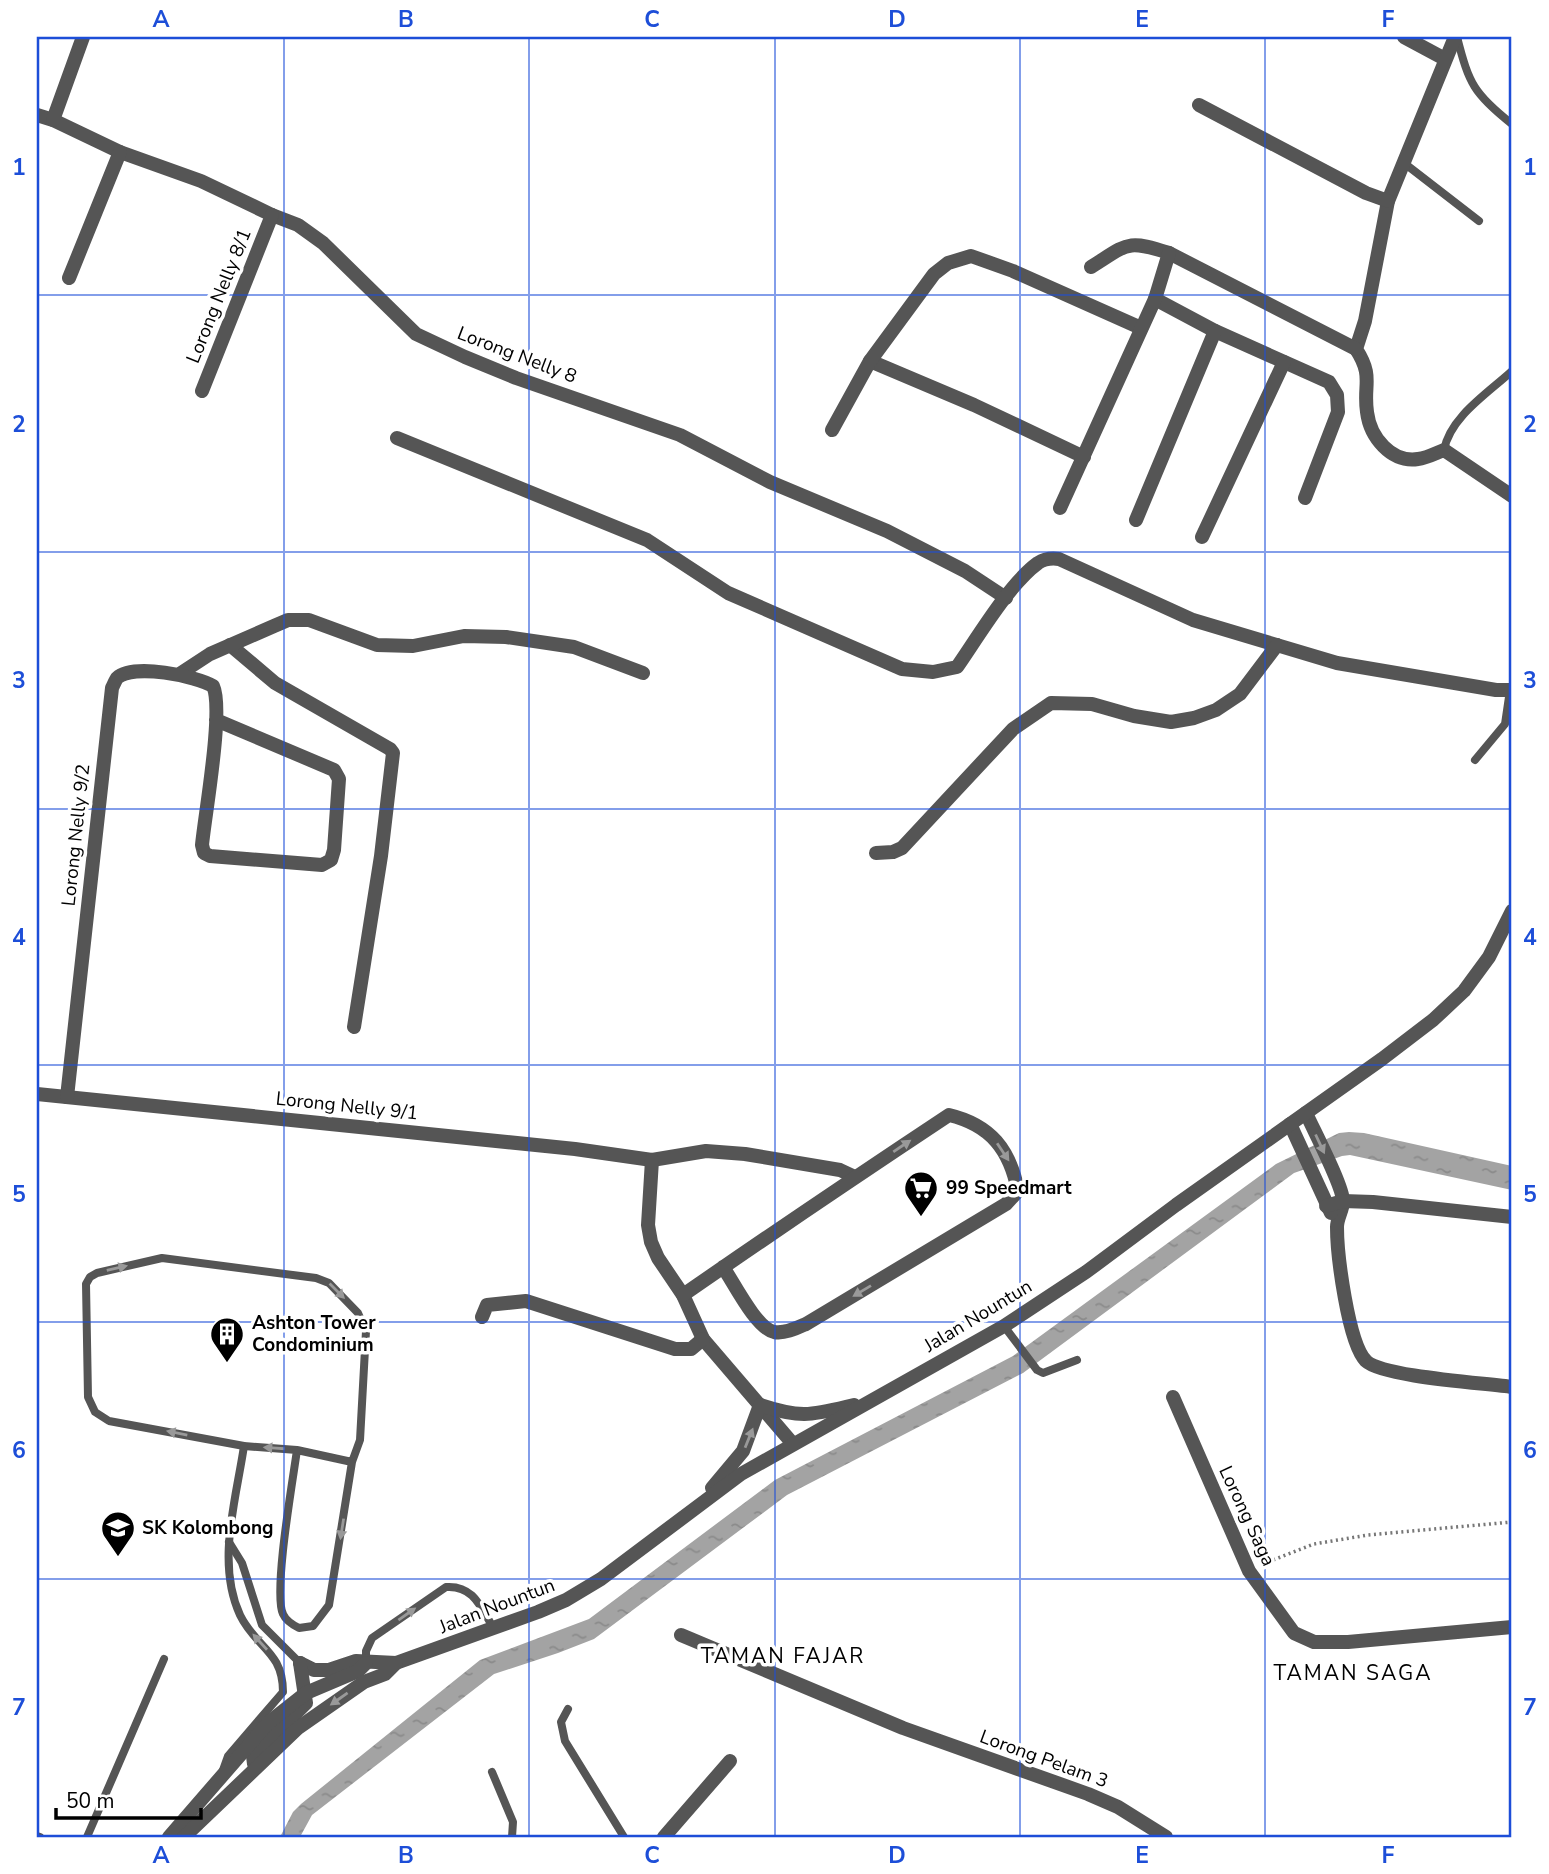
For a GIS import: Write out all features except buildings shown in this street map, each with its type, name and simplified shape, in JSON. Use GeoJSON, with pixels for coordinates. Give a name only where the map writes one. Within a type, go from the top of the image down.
{"type":"FeatureCollection","features":[{"type":"Feature","properties":{"kind":"street"},"geometry":{"type":"LineString","coordinates":[[53,120],[83,37]]}},
{"type":"Feature","properties":{"kind":"street"},"geometry":{"type":"LineString","coordinates":[[1404,37],[1445,59]]}},
{"type":"Feature","properties":{"kind":"street"},"geometry":{"type":"LineString","coordinates":[[1356,349],[1365,320],[1388,201],[1456,37]]}},
{"type":"Feature","properties":{"kind":"street"},"geometry":{"type":"LineString","coordinates":[[1199,105],[1388,201]]}},
{"type":"Feature","properties":{"kind":"street","name":"Lorong Nelly 8"},"geometry":{"type":"LineString","coordinates":[[37,115],[120,152],[201,181],[298,225],[323,243],[416,334],[516,378],[680,435],[770,482],[887,531],[965,572],[1006,598]]}},
{"type":"Feature","properties":{"kind":"street"},"geometry":{"type":"LineString","coordinates":[[69,278],[120,152]]}},
{"type":"Feature","properties":{"kind":"street","name":"Lorong Nelly 8/1"},"geometry":{"type":"LineString","coordinates":[[202,391],[272,215]]}},
{"type":"Feature","properties":{"kind":"street"},"geometry":{"type":"LineString","coordinates":[[1091,267],[1126,246],[1139,243],[1169,253],[1356,349],[1367,366],[1367,413],[1382,447],[1395,455],[1417,460],[1444,450],[1512,496]]}},
{"type":"Feature","properties":{"kind":"street"},"geometry":{"type":"LineString","coordinates":[[1060,508],[1155,299],[1169,253]]}},
{"type":"Feature","properties":{"kind":"street"},"geometry":{"type":"LineString","coordinates":[[832,430],[870,361],[934,274],[948,263],[971,256],[1013,271],[1141,328]]}},
{"type":"Feature","properties":{"kind":"street"},"geometry":{"type":"LineString","coordinates":[[1155,299],[1215,331],[1329,382],[1337,395],[1338,412],[1305,498]]}},
{"type":"Feature","properties":{"kind":"street"},"geometry":{"type":"LineString","coordinates":[[1136,520],[1215,331]]}},
{"type":"Feature","properties":{"kind":"street"},"geometry":{"type":"LineString","coordinates":[[870,361],[974,405],[1084,457]]}},
{"type":"Feature","properties":{"kind":"street"},"geometry":{"type":"LineString","coordinates":[[1202,537],[1284,362]]}},
{"type":"Feature","properties":{"kind":"street"},"geometry":{"type":"LineString","coordinates":[[397,438],[647,540],[728,593],[902,669],[933,672],[957,667],[1020,581],[1039,562],[1051,558],[1059,559],[1193,620],[1337,663],[1496,690],[1511,690]]}},
{"type":"Feature","properties":{"kind":"street"},"geometry":{"type":"LineString","coordinates":[[181,673],[210,654],[288,620],[309,620],[377,645],[413,646],[464,636],[506,637],[574,647],[643,673]]}},
{"type":"Feature","properties":{"kind":"street"},"geometry":{"type":"LineString","coordinates":[[230,645],[275,683],[393,753],[381,856],[354,1027]]}},
{"type":"Feature","properties":{"kind":"street"},"geometry":{"type":"LineString","coordinates":[[876,853],[902,848],[1013,729],[1052,703],[1092,704],[1134,716],[1171,722],[1194,718],[1216,710],[1240,694],[1277,645]]}},
{"type":"Feature","properties":{"kind":"street","name":"Lorong Nelly 9/2"},"geometry":{"type":"LineString","coordinates":[[67,1097],[112,688],[117,678],[126,673],[181,673],[213,686],[217,695],[216,720]]}},
{"type":"Feature","properties":{"kind":"street"},"geometry":{"type":"LineString","coordinates":[[216,720],[334,770],[339,779],[331,860],[322,865],[210,856],[204,853],[202,845],[216,720]]}},
{"type":"Feature","properties":{"kind":"street","name":"Jalan Nountun"},"geometry":{"type":"LineString","coordinates":[[300,1663],[314,1670],[329,1670],[356,1661],[396,1663],[494,1630],[566,1600],[601,1579],[741,1474],[1004,1326],[1086,1272],[1433,1020],[1456,998],[1489,957],[1512,911]]}},
{"type":"Feature","properties":{"kind":"street","name":"Lorong Nelly 9/1"},"geometry":{"type":"LineString","coordinates":[[37,1094],[575,1149],[652,1160],[706,1151],[745,1154],[840,1170],[856,1177]]}},
{"type":"Feature","properties":{"kind":"street"},"geometry":{"type":"LineString","coordinates":[[1306,1113],[1334,1174],[1343,1201],[1337,1223],[1338,1260],[1355,1341],[1367,1361],[1392,1371],[1512,1387]]}},
{"type":"Feature","properties":{"kind":"street"},"geometry":{"type":"LineString","coordinates":[[683,1295],[723,1267],[949,1115],[970,1120],[993,1137],[1013,1167],[1018,1191],[1006,1204],[807,1324],[788,1331],[773,1332],[758,1322],[723,1267]]}},
{"type":"Feature","properties":{"kind":"street"},"geometry":{"type":"LineString","coordinates":[[1290,1124],[1326,1206],[1337,1223]]}},
{"type":"Feature","properties":{"kind":"street"},"geometry":{"type":"LineString","coordinates":[[652,1160],[648,1225],[658,1258],[683,1295],[703,1339],[793,1444]]}},
{"type":"Feature","properties":{"kind":"street"},"geometry":{"type":"LineString","coordinates":[[1326,1206],[1343,1201],[1373,1202],[1510,1217]]}},
{"type":"Feature","properties":{"kind":"street"},"geometry":{"type":"LineString","coordinates":[[482,1317],[487,1305],[526,1301],[675,1349],[691,1349],[703,1339]]}},
{"type":"Feature","properties":{"kind":"street","name":"Lorong Saga"},"geometry":{"type":"LineString","coordinates":[[1173,1397],[1249,1571],[1294,1633],[1314,1642],[1348,1642],[1512,1627]]}},
{"type":"Feature","properties":{"kind":"street"},"geometry":{"type":"LineString","coordinates":[[760,1405],[803,1416],[869,1402]]}},
{"type":"Feature","properties":{"kind":"street"},"geometry":{"type":"LineString","coordinates":[[698,1504],[743,1451],[760,1405]]}},
{"type":"Feature","properties":{"kind":"street","name":"Lorong Pelam 3"},"geometry":{"type":"LineString","coordinates":[[681,1634],[903,1728],[1088,1794],[1118,1807],[1166,1837]]}},
{"type":"Feature","properties":{"kind":"street"},"geometry":{"type":"LineString","coordinates":[[169,1837],[268,1723],[306,1693],[358,1671],[366,1662]]}},
{"type":"Feature","properties":{"kind":"street"},"geometry":{"type":"LineString","coordinates":[[300,1663],[306,1693]]}},
{"type":"Feature","properties":{"kind":"street","name":"Jalan Nountun"},"geometry":{"type":"LineString","coordinates":[[184,1837],[298,1728],[365,1682],[385,1674],[396,1663]]}},
{"type":"Feature","properties":{"kind":"street","name":"Jalan Nountun"},"geometry":{"type":"LineString","coordinates":[[254,1769],[253,1756],[306,1703],[306,1693]]}},
{"type":"Feature","properties":{"kind":"street"},"geometry":{"type":"LineString","coordinates":[[664,1837],[730,1761]]}},
{"type":"Feature","properties":{"kind":"lane"},"geometry":{"type":"LineString","coordinates":[[1456,37],[1467,76],[1485,102],[1512,124]]}},
{"type":"Feature","properties":{"kind":"lane"},"geometry":{"type":"LineString","coordinates":[[1404,163],[1479,221]]}},
{"type":"Feature","properties":{"kind":"lane"},"geometry":{"type":"LineString","coordinates":[[1444,450],[1446,437],[1457,421],[1512,371]]}},
{"type":"Feature","properties":{"kind":"lane"},"geometry":{"type":"LineString","coordinates":[[1475,760],[1505,724],[1511,690]]}},
{"type":"Feature","properties":{"kind":"lane"},"geometry":{"type":"LineString","coordinates":[[297,1450],[280,1602],[282,1614],[299,1628],[313,1626],[329,1605],[352,1462],[360,1440],[366,1331],[358,1312],[329,1283],[316,1278],[162,1258],[90,1277],[86,1284],[88,1397],[95,1412],[109,1420],[244,1446],[297,1450],[352,1462]]}},
{"type":"Feature","properties":{"kind":"lane"},"geometry":{"type":"LineString","coordinates":[[1004,1326],[1037,1370],[1043,1373],[1077,1360]]}},
{"type":"Feature","properties":{"kind":"lane"},"geometry":{"type":"LineString","coordinates":[[220,1779],[228,1756],[283,1692],[283,1674],[277,1662],[249,1630],[239,1613],[231,1587],[229,1542],[244,1446]]}},
{"type":"Feature","properties":{"kind":"lane"},"geometry":{"type":"LineString","coordinates":[[229,1542],[242,1563],[262,1625],[300,1663]]}},
{"type":"Feature","properties":{"kind":"lane"},"geometry":{"type":"LineString","coordinates":[[366,1662],[366,1651],[372,1638],[446,1587],[459,1586],[471,1593],[494,1630]]}},
{"type":"Feature","properties":{"kind":"lane"},"geometry":{"type":"LineString","coordinates":[[87,1837],[164,1659]]}},
{"type":"Feature","properties":{"kind":"lane"},"geometry":{"type":"LineString","coordinates":[[568,1709],[561,1722],[565,1741],[624,1837]]}},
{"type":"Feature","properties":{"kind":"lane"},"geometry":{"type":"LineString","coordinates":[[492,1772],[513,1822],[512,1837]]}},
{"type":"Feature","properties":{"kind":"path"},"geometry":{"type":"LineString","coordinates":[[1249,1571],[1314,1544],[1368,1535],[1512,1522]]}},
{"type":"Feature","properties":{"kind":"water"},"geometry":{"type":"Polygon","coordinates":[[[1349,1132],[1512,1166],[1512,1190],[1350,1155],[1294,1173],[1023,1373],[787,1495],[594,1639],[494,1674],[312,1815],[300,1837],[280,1837],[293,1812],[301,1804],[480,1660],[589,1619],[775,1480],[1013,1356],[1276,1164],[1339,1133],[1349,1132]]]}},
{"type":"Feature","properties":{"kind":"place","name":"99 Speedmart"},"geometry":{"type":"Point","coordinates":[921,1218]}},
{"type":"Feature","properties":{"kind":"place","name":"Ashton Tower Condominium"},"geometry":{"type":"Point","coordinates":[227,1364]}},
{"type":"Feature","properties":{"kind":"place","name":"SK Kolombong"},"geometry":{"type":"Point","coordinates":[118,1558]}},
{"type":"Feature","properties":{"kind":"district","name":"TAMAN FAJAR"},"geometry":{"type":"Point","coordinates":[783,1656]}},
{"type":"Feature","properties":{"kind":"district","name":"TAMAN SAGA"},"geometry":{"type":"Point","coordinates":[1353,1673]}}]}
